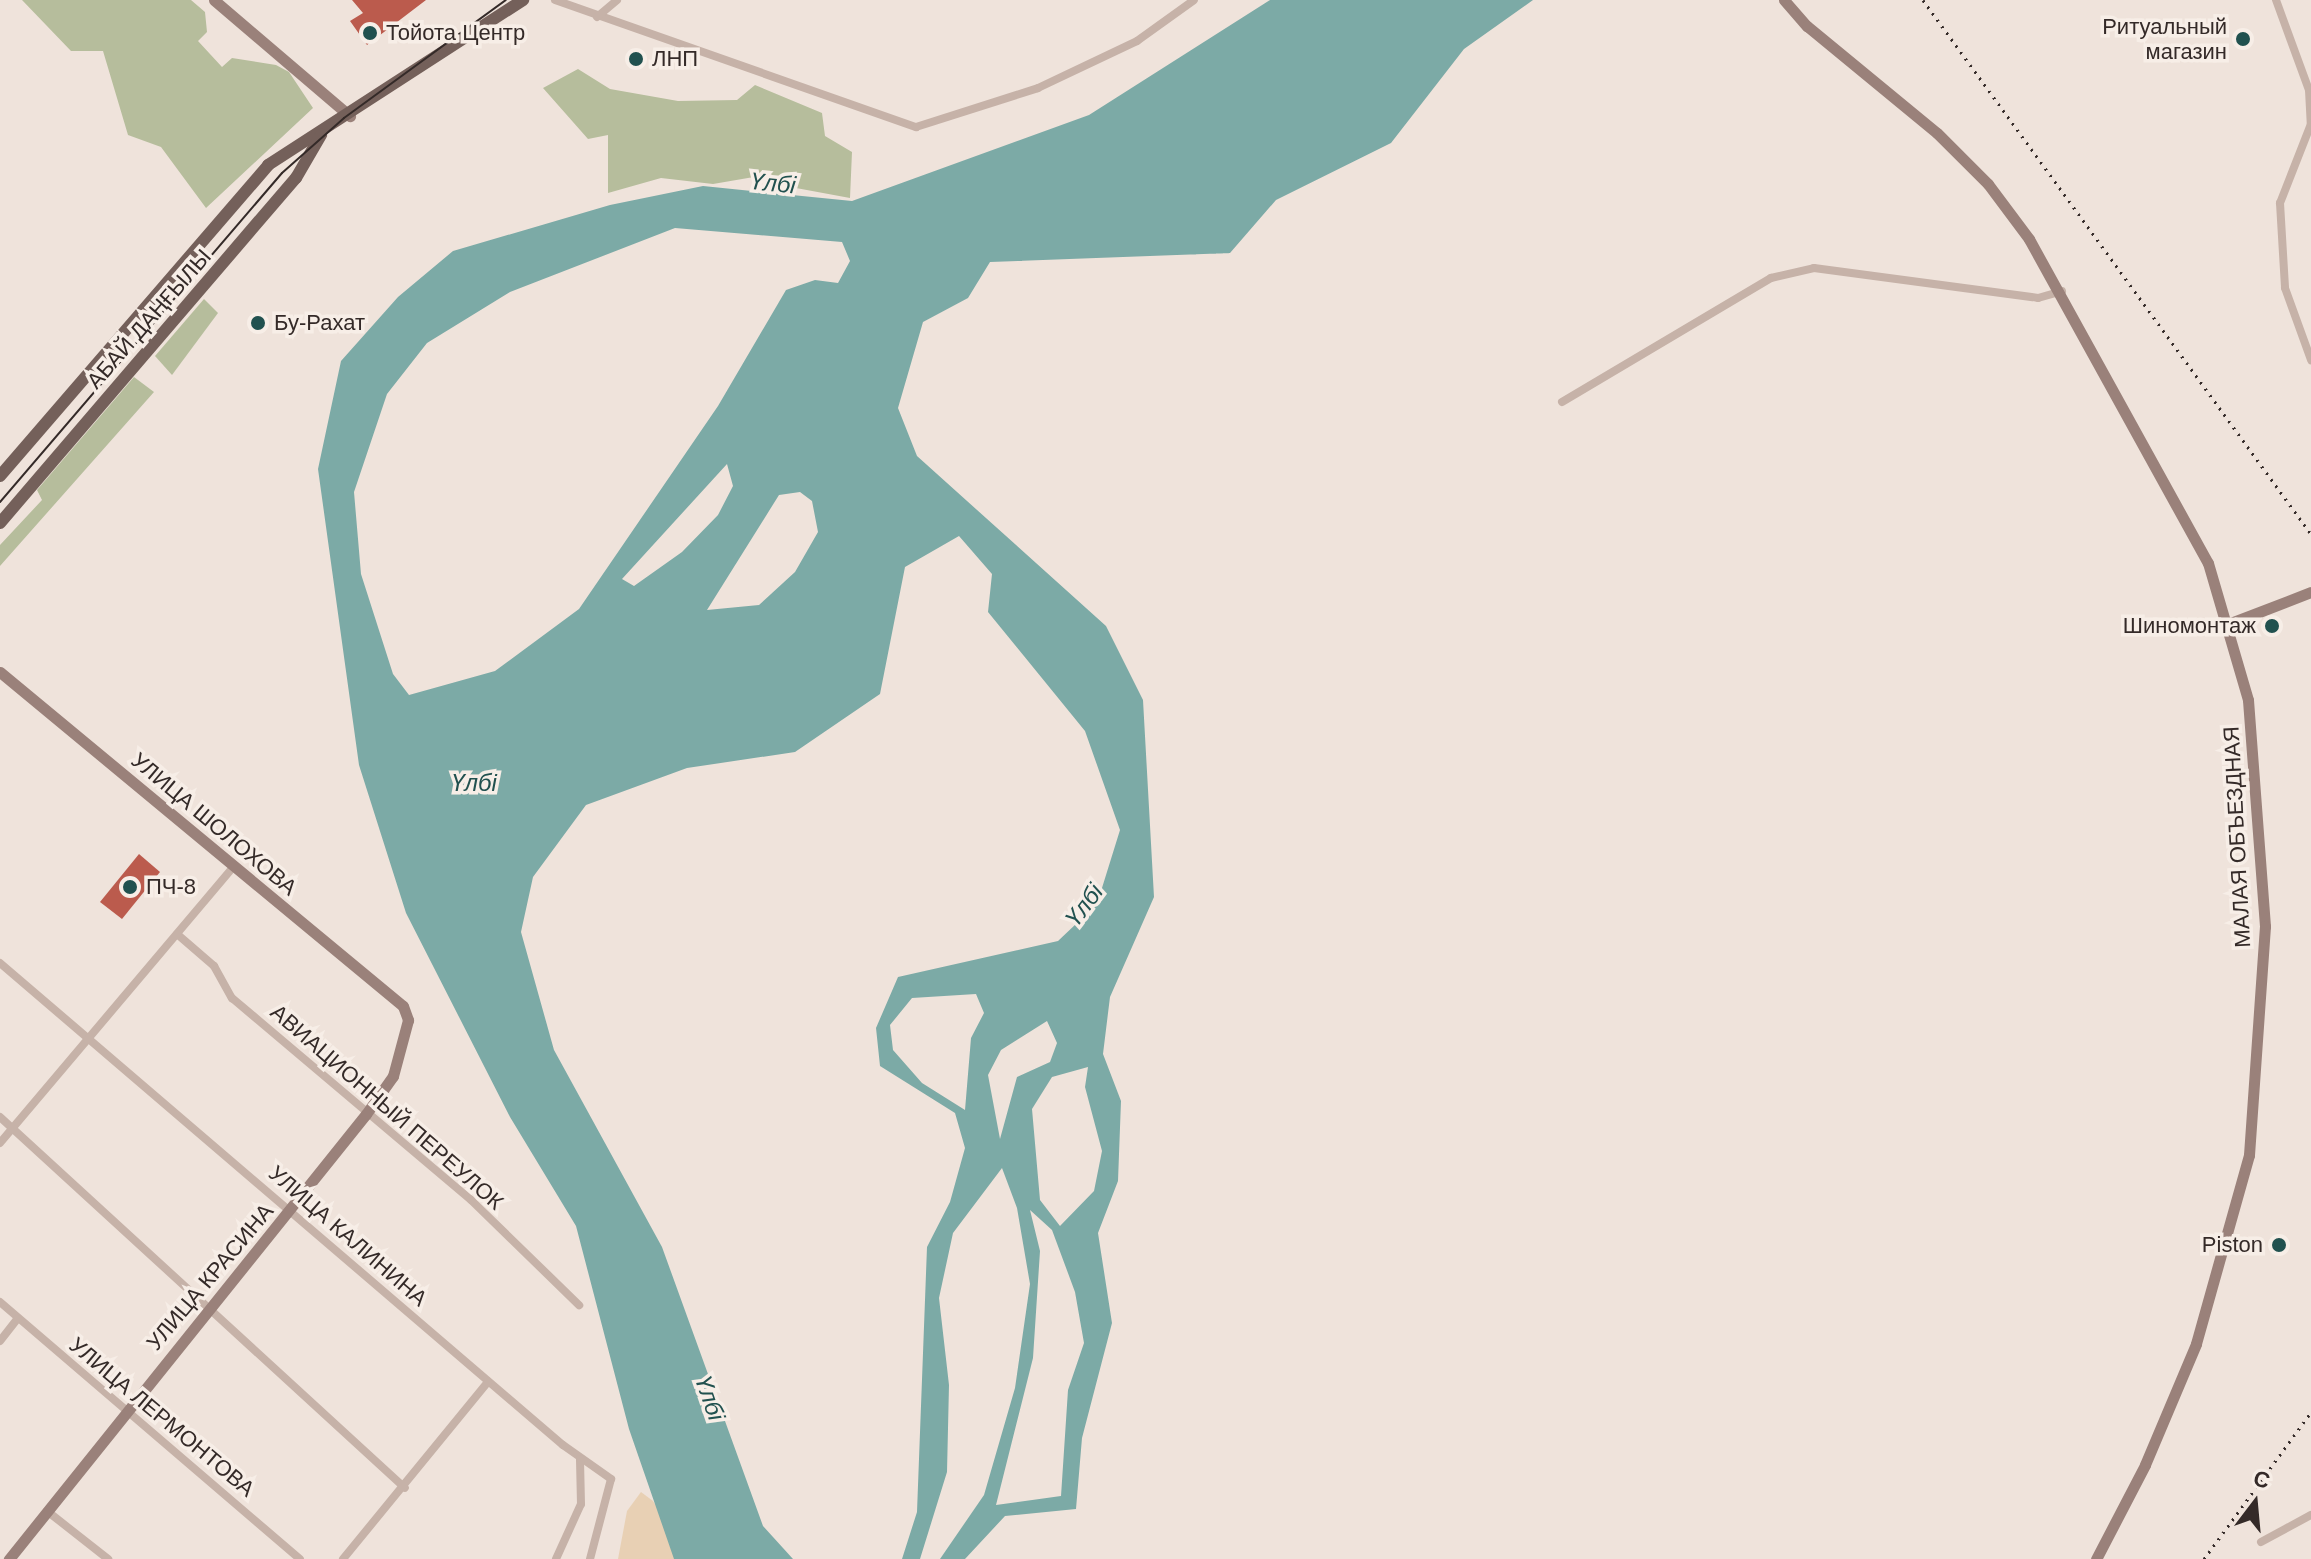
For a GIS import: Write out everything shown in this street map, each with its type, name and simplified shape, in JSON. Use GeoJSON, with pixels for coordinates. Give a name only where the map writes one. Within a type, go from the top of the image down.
{"type":"FeatureCollection","features":[{"type":"Feature","properties":{"kind":"main road"},"geometry":{"type":"LineString","coordinates":[[214,0],[350,116]]}},
{"type":"Feature","properties":{"kind":"main road","name":"АБАЙ ДАҢҒЫЛЫ"},"geometry":{"type":"LineString","coordinates":[[0,476],[268,165],[321,135],[523,0]]}},
{"type":"Feature","properties":{"kind":"main road","name":"МАЛАЯ ОБЪЕЗДНАЯ"},"geometry":{"type":"LineString","coordinates":[[1784,0],[1988,184],[2063,290],[2183,513],[2228,624],[2248,700],[2262,841],[2262,1030],[2249,1155],[2196,1344],[2145,1465],[2096,1559]]}},
{"type":"Feature","properties":{"kind":"main road","name":"АБАЙ ДАҢҒЫЛЫ"},"geometry":{"type":"LineString","coordinates":[[0,523],[296,178],[321,135]]}},
{"type":"Feature","properties":{"kind":"main road"},"geometry":{"type":"LineString","coordinates":[[2228,624],[2311,592]]}},
{"type":"Feature","properties":{"kind":"main road","name":"УЛИЦА ШОЛОХОВА"},"geometry":{"type":"LineString","coordinates":[[0,672],[403,1006]]}},
{"type":"Feature","properties":{"kind":"main road","name":"УЛИЦА КРАСИНА"},"geometry":{"type":"LineString","coordinates":[[9,1559],[366,1114],[393,1076],[408,1020],[403,1006]]}},
{"type":"Feature","properties":{"kind":"street"},"geometry":{"type":"LineString","coordinates":[[555,0],[916,127],[1038,88],[1137,41],[1194,0]]}},
{"type":"Feature","properties":{"kind":"street"},"geometry":{"type":"LineString","coordinates":[[597,17],[617,0]]}},
{"type":"Feature","properties":{"kind":"street"},"geometry":{"type":"LineString","coordinates":[[2276,0],[2309,90],[2311,124],[2280,203],[2285,288],[2311,360]]}},
{"type":"Feature","properties":{"kind":"street"},"geometry":{"type":"LineString","coordinates":[[1562,402],[1771,278],[1800,271],[1814,268],[2038,298],[2063,290]]}},
{"type":"Feature","properties":{"kind":"street"},"geometry":{"type":"LineString","coordinates":[[0,1143],[234,866]]}},
{"type":"Feature","properties":{"kind":"street","name":"АВИАЦИОННЫЙ ПЕРЕУЛОК"},"geometry":{"type":"LineString","coordinates":[[177,934],[214,966],[232,998],[471,1200],[579,1305]]}},
{"type":"Feature","properties":{"kind":"street","name":"УЛИЦА КАЛИНИНА"},"geometry":{"type":"LineString","coordinates":[[0,963],[292,1210],[488,1382],[580,1459],[611,1479],[590,1559]]}},
{"type":"Feature","properties":{"kind":"street"},"geometry":{"type":"LineString","coordinates":[[0,1117],[208,1311],[405,1488]]}},
{"type":"Feature","properties":{"kind":"street","name":"УЛИЦА ЛЕРМОНТОВА"},"geometry":{"type":"LineString","coordinates":[[0,1302],[300,1559]]}},
{"type":"Feature","properties":{"kind":"street"},"geometry":{"type":"LineString","coordinates":[[0,1341],[17,1319]]}},
{"type":"Feature","properties":{"kind":"street"},"geometry":{"type":"LineString","coordinates":[[343,1559],[405,1488],[488,1382]]}},
{"type":"Feature","properties":{"kind":"street"},"geometry":{"type":"LineString","coordinates":[[556,1559],[581,1504],[580,1459]]}},
{"type":"Feature","properties":{"kind":"street"},"geometry":{"type":"LineString","coordinates":[[47,1511],[108,1559]]}},
{"type":"Feature","properties":{"kind":"street"},"geometry":{"type":"LineString","coordinates":[[2261,1542],[2311,1515]]}},
{"type":"Feature","properties":{"kind":"green space"},"geometry":{"type":"Polygon","coordinates":[[[22,0],[191,0],[205,12],[207,32],[198,41],[222,67],[232,58],[276,65],[289,72],[313,108],[206,208],[161,147],[128,135],[103,51],[71,51],[22,0]]]}},
{"type":"Feature","properties":{"kind":"green space"},"geometry":{"type":"Polygon","coordinates":[[[578,69],[610,89],[678,101],[737,100],[755,85],[822,113],[825,136],[852,152],[850,198],[796,188],[793,180],[784,189],[771,174],[713,184],[661,178],[608,193],[608,135],[588,139],[543,88],[578,69]]]}},
{"type":"Feature","properties":{"kind":"green space"},"geometry":{"type":"Polygon","coordinates":[[[204,299],[218,313],[172,375],[155,356],[204,299]]]}},
{"type":"Feature","properties":{"kind":"green space"},"geometry":{"type":"Polygon","coordinates":[[[134,377],[154,392],[0,566],[0,545],[42,500],[37,490],[134,377]]]}},
{"type":"Feature","properties":{"kind":"sand"},"geometry":{"type":"Polygon","coordinates":[[[641,1492],[653,1501],[690,1559],[618,1559],[627,1511],[641,1492]]]}},
{"type":"Feature","properties":{"kind":"water","name":"Үлбі"},"geometry":{"type":"Polygon","coordinates":[[[1270,0],[1533,0],[1464,49],[1391,143],[1276,200],[1230,253],[990,262],[968,298],[923,322],[898,408],[917,456],[1106,626],[1143,700],[1154,897],[1110,997],[1103,1054],[1121,1101],[1118,1181],[1098,1233],[1112,1323],[1082,1438],[1076,1509],[1005,1516],[965,1559],[940,1559],[984,1495],[1015,1388],[1030,1284],[1017,1208],[1002,1168],[953,1233],[939,1298],[949,1385],[947,1472],[920,1559],[902,1559],[917,1512],[927,1247],[950,1202],[965,1148],[955,1113],[880,1066],[876,1028],[898,977],[1058,941],[1097,904],[1120,830],[1085,731],[988,612],[992,574],[959,536],[905,567],[880,694],[795,752],[687,768],[586,805],[533,877],[521,932],[554,1050],[662,1247],[763,1526],[793,1559],[674,1559],[629,1429],[576,1226],[510,1117],[406,913],[359,765],[318,469],[341,361],[398,297],[453,251],[610,205],[703,186],[852,201],[1089,115],[1270,0]],[[675,228],[510,292],[427,343],[387,394],[354,492],[361,574],[393,674],[409,695],[495,671],[579,609],[718,406],[786,290],[815,280],[838,283],[850,261],[842,242],[675,228]],[[727,464],[622,579],[634,586],[682,552],[718,515],[733,486],[727,464]],[[800,492],[779,495],[707,610],[759,605],[795,572],[818,532],[812,501],[800,492]],[[976,994],[912,998],[890,1025],[893,1050],[922,1083],[965,1110],[971,1038],[984,1013],[976,994]],[[1047,1021],[1001,1050],[988,1075],[1000,1139],[1017,1077],[1050,1062],[1057,1043],[1047,1021]],[[1088,1067],[1052,1077],[1032,1109],[1040,1200],[1060,1226],[1094,1191],[1102,1151],[1085,1087],[1088,1067]],[[1030,1210],[1040,1251],[1033,1358],[996,1505],[1061,1496],[1068,1390],[1084,1343],[1075,1292],[1052,1230],[1030,1210]]]}},
{"type":"Feature","properties":{"kind":"building","name":"Тойота Центр"},"geometry":{"type":"Polygon","coordinates":[[[352,0],[426,0],[367,45],[350,21],[363,13],[352,0]]]}},
{"type":"Feature","properties":{"kind":"building","name":"ПЧ-8"},"geometry":{"type":"Polygon","coordinates":[[[139,854],[160,872],[122,919],[100,902],[139,854]]]}},
{"type":"Feature","properties":{"kind":"tram line"},"geometry":{"type":"LineString","coordinates":[[0,502],[282,173],[344,118],[506,0]]}},
{"type":"Feature","properties":{"kind":"railway"},"geometry":{"type":"LineString","coordinates":[[1923,0],[2311,534]]}},
{"type":"Feature","properties":{"kind":"railway"},"geometry":{"type":"LineString","coordinates":[[2204,1559],[2311,1412]]}},
{"type":"Feature","properties":{"kind":"place","name":"Тойота Центр"},"geometry":{"type":"Point","coordinates":[370,33]}},
{"type":"Feature","properties":{"kind":"place","name":"Ритуальный магазин"},"geometry":{"type":"Point","coordinates":[2243,39]}},
{"type":"Feature","properties":{"kind":"place","name":"ЛНП"},"geometry":{"type":"Point","coordinates":[636,59]}},
{"type":"Feature","properties":{"kind":"place","name":"Бу-Рахат"},"geometry":{"type":"Point","coordinates":[258,323]}},
{"type":"Feature","properties":{"kind":"place","name":"Шиномонтаж"},"geometry":{"type":"Point","coordinates":[2272,626]}},
{"type":"Feature","properties":{"kind":"place","name":"ПЧ-8"},"geometry":{"type":"Point","coordinates":[130,887]}},
{"type":"Feature","properties":{"kind":"place","name":"Piston"},"geometry":{"type":"Point","coordinates":[2279,1245]}}]}
